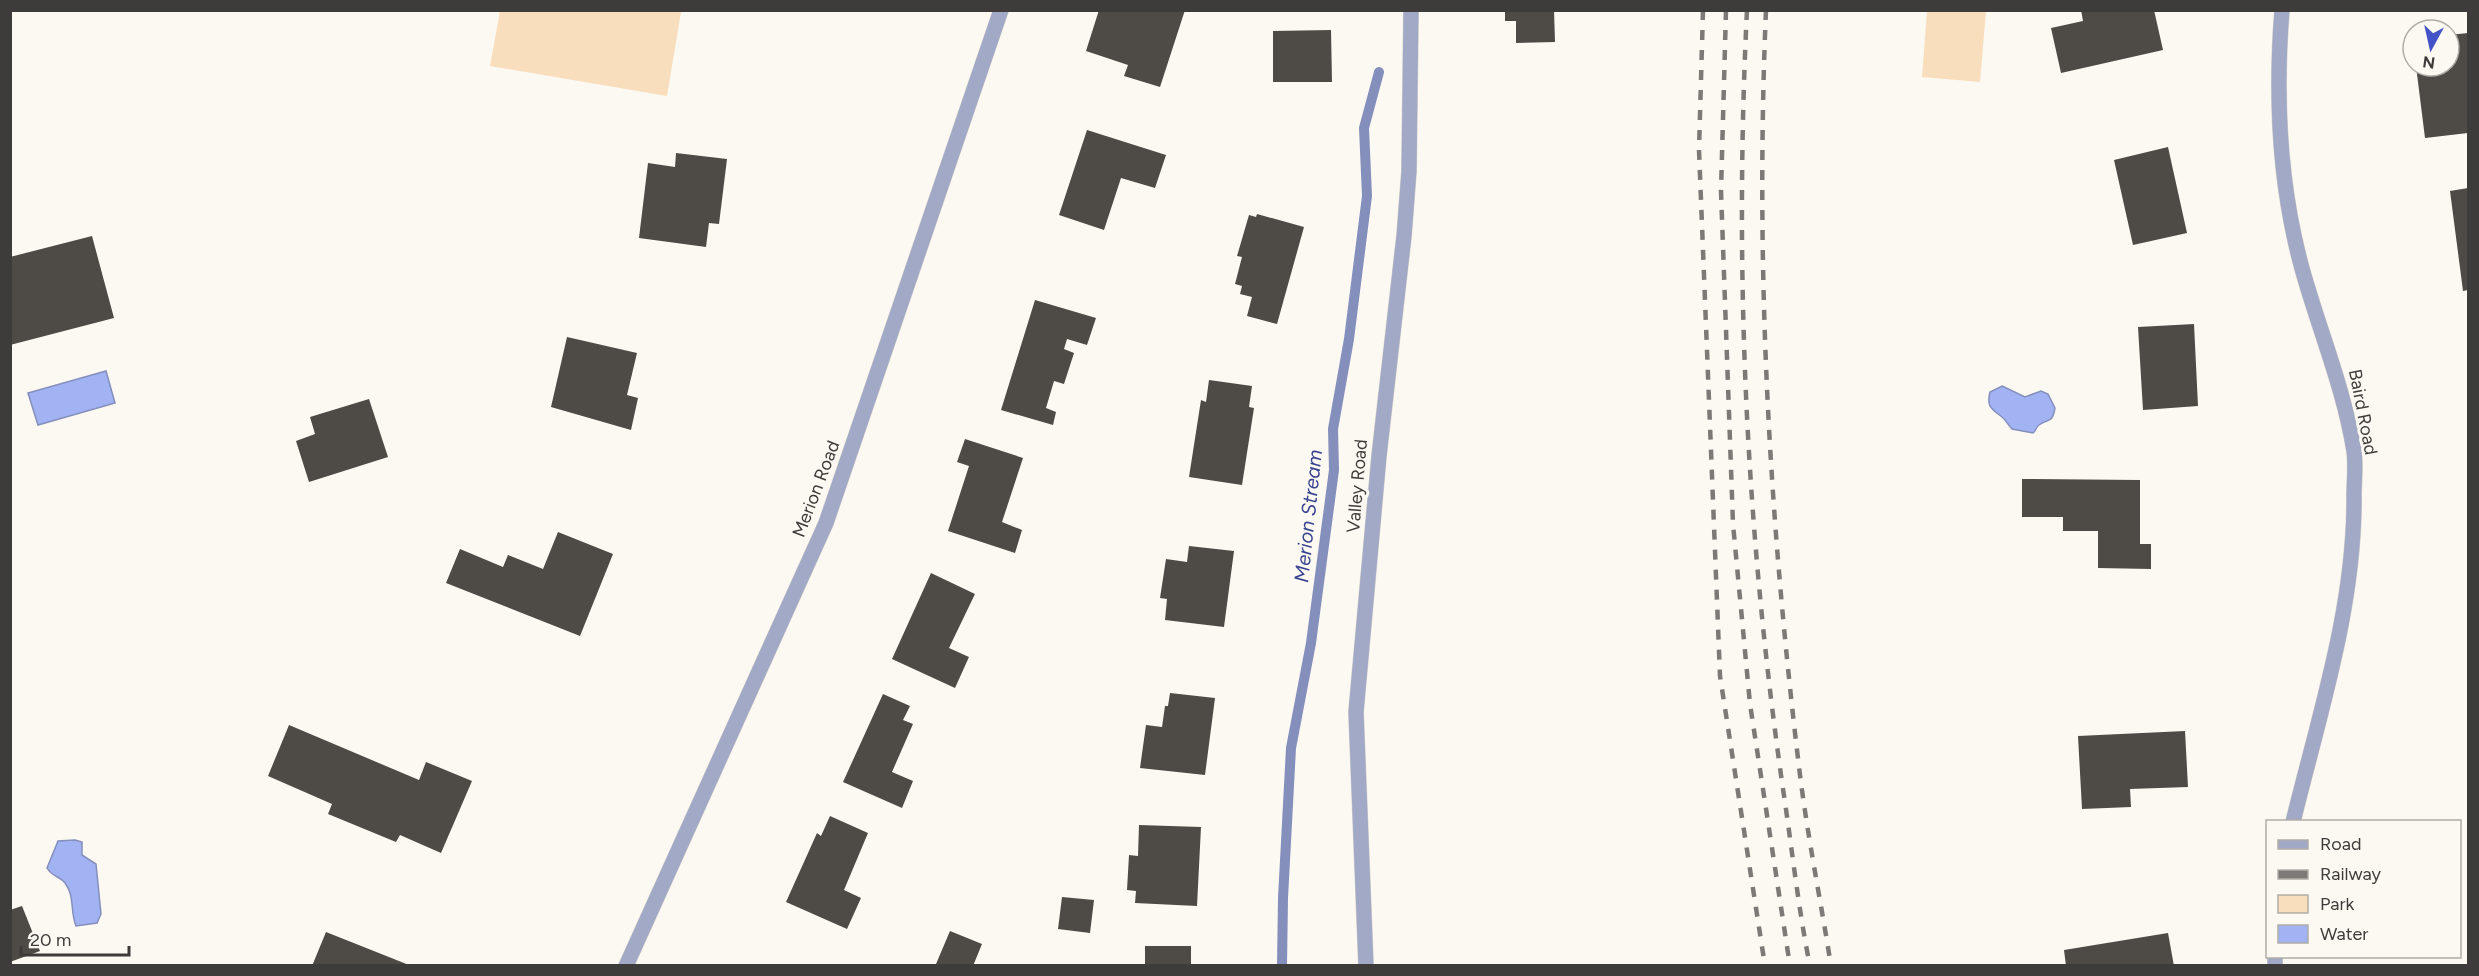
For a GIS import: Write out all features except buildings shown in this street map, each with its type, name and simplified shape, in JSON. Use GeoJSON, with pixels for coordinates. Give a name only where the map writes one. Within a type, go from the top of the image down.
{"type":"FeatureCollection","features":[{"type":"Feature","properties":{"kind":"street","name":"Merion Road"},"geometry":{"type":"LineString","coordinates":[[626,966],[826,523],[1001,10]]}},
{"type":"Feature","properties":{"kind":"street","name":"Valley Road"},"geometry":{"type":"LineString","coordinates":[[1366,966],[1356,712],[1380,446],[1404,236],[1408,171],[1411,10]]}},
{"type":"Feature","properties":{"kind":"street","name":"Baird Road"},"geometry":{"type":"LineString","coordinates":[[2282,10],[2278,57],[2279,126],[2287,207],[2303,272],[2333,361],[2354,453],[2355,542],[2347,598],[2293,820]]}},
{"type":"Feature","properties":{"kind":"green space"},"geometry":{"type":"Polygon","coordinates":[[[500,11],[681,12],[667,96],[490,66],[500,11]]]}},
{"type":"Feature","properties":{"kind":"green space"},"geometry":{"type":"Polygon","coordinates":[[[1927,11],[1986,11],[1980,82],[1922,77],[1927,11]]]}},
{"type":"Feature","properties":{"kind":"water"},"geometry":{"type":"Polygon","coordinates":[[[106,371],[115,403],[38,425],[28,393],[106,371]]]}},
{"type":"Feature","properties":{"kind":"water"},"geometry":{"type":"Polygon","coordinates":[[[2002,386],[2025,397],[2041,391],[2048,394],[2055,408],[2053,416],[2038,426],[2033,433],[2012,429],[1989,404],[1990,392],[2002,386]]]}},
{"type":"Feature","properties":{"kind":"water"},"geometry":{"type":"Polygon","coordinates":[[[58,841],[82,842],[82,855],[96,864],[101,914],[97,923],[76,926],[68,888],[47,868],[58,841]]]}},
{"type":"Feature","properties":{"kind":"waterway","name":"Merion Stream"},"geometry":{"type":"LineString","coordinates":[[1282,966],[1283,898],[1291,748],[1311,643],[1334,470],[1333,429],[1349,339],[1367,196],[1364,128],[1379,72]]}},
{"type":"Feature","properties":{"kind":"railway"},"geometry":{"type":"LineString","coordinates":[[1703,10],[1699,150],[1720,676],[1765,966]]}},
{"type":"Feature","properties":{"kind":"railway"},"geometry":{"type":"LineString","coordinates":[[1726,10],[1721,191],[1733,524],[1750,704],[1790,966]]}},
{"type":"Feature","properties":{"kind":"railway"},"geometry":{"type":"LineString","coordinates":[[1747,10],[1743,108],[1743,303],[1752,498],[1770,692],[1810,966]]}},
{"type":"Feature","properties":{"kind":"railway"},"geometry":{"type":"LineString","coordinates":[[1766,10],[1762,202],[1767,393],[1773,489],[1789,680],[1800,775],[1831,966]]}}]}
